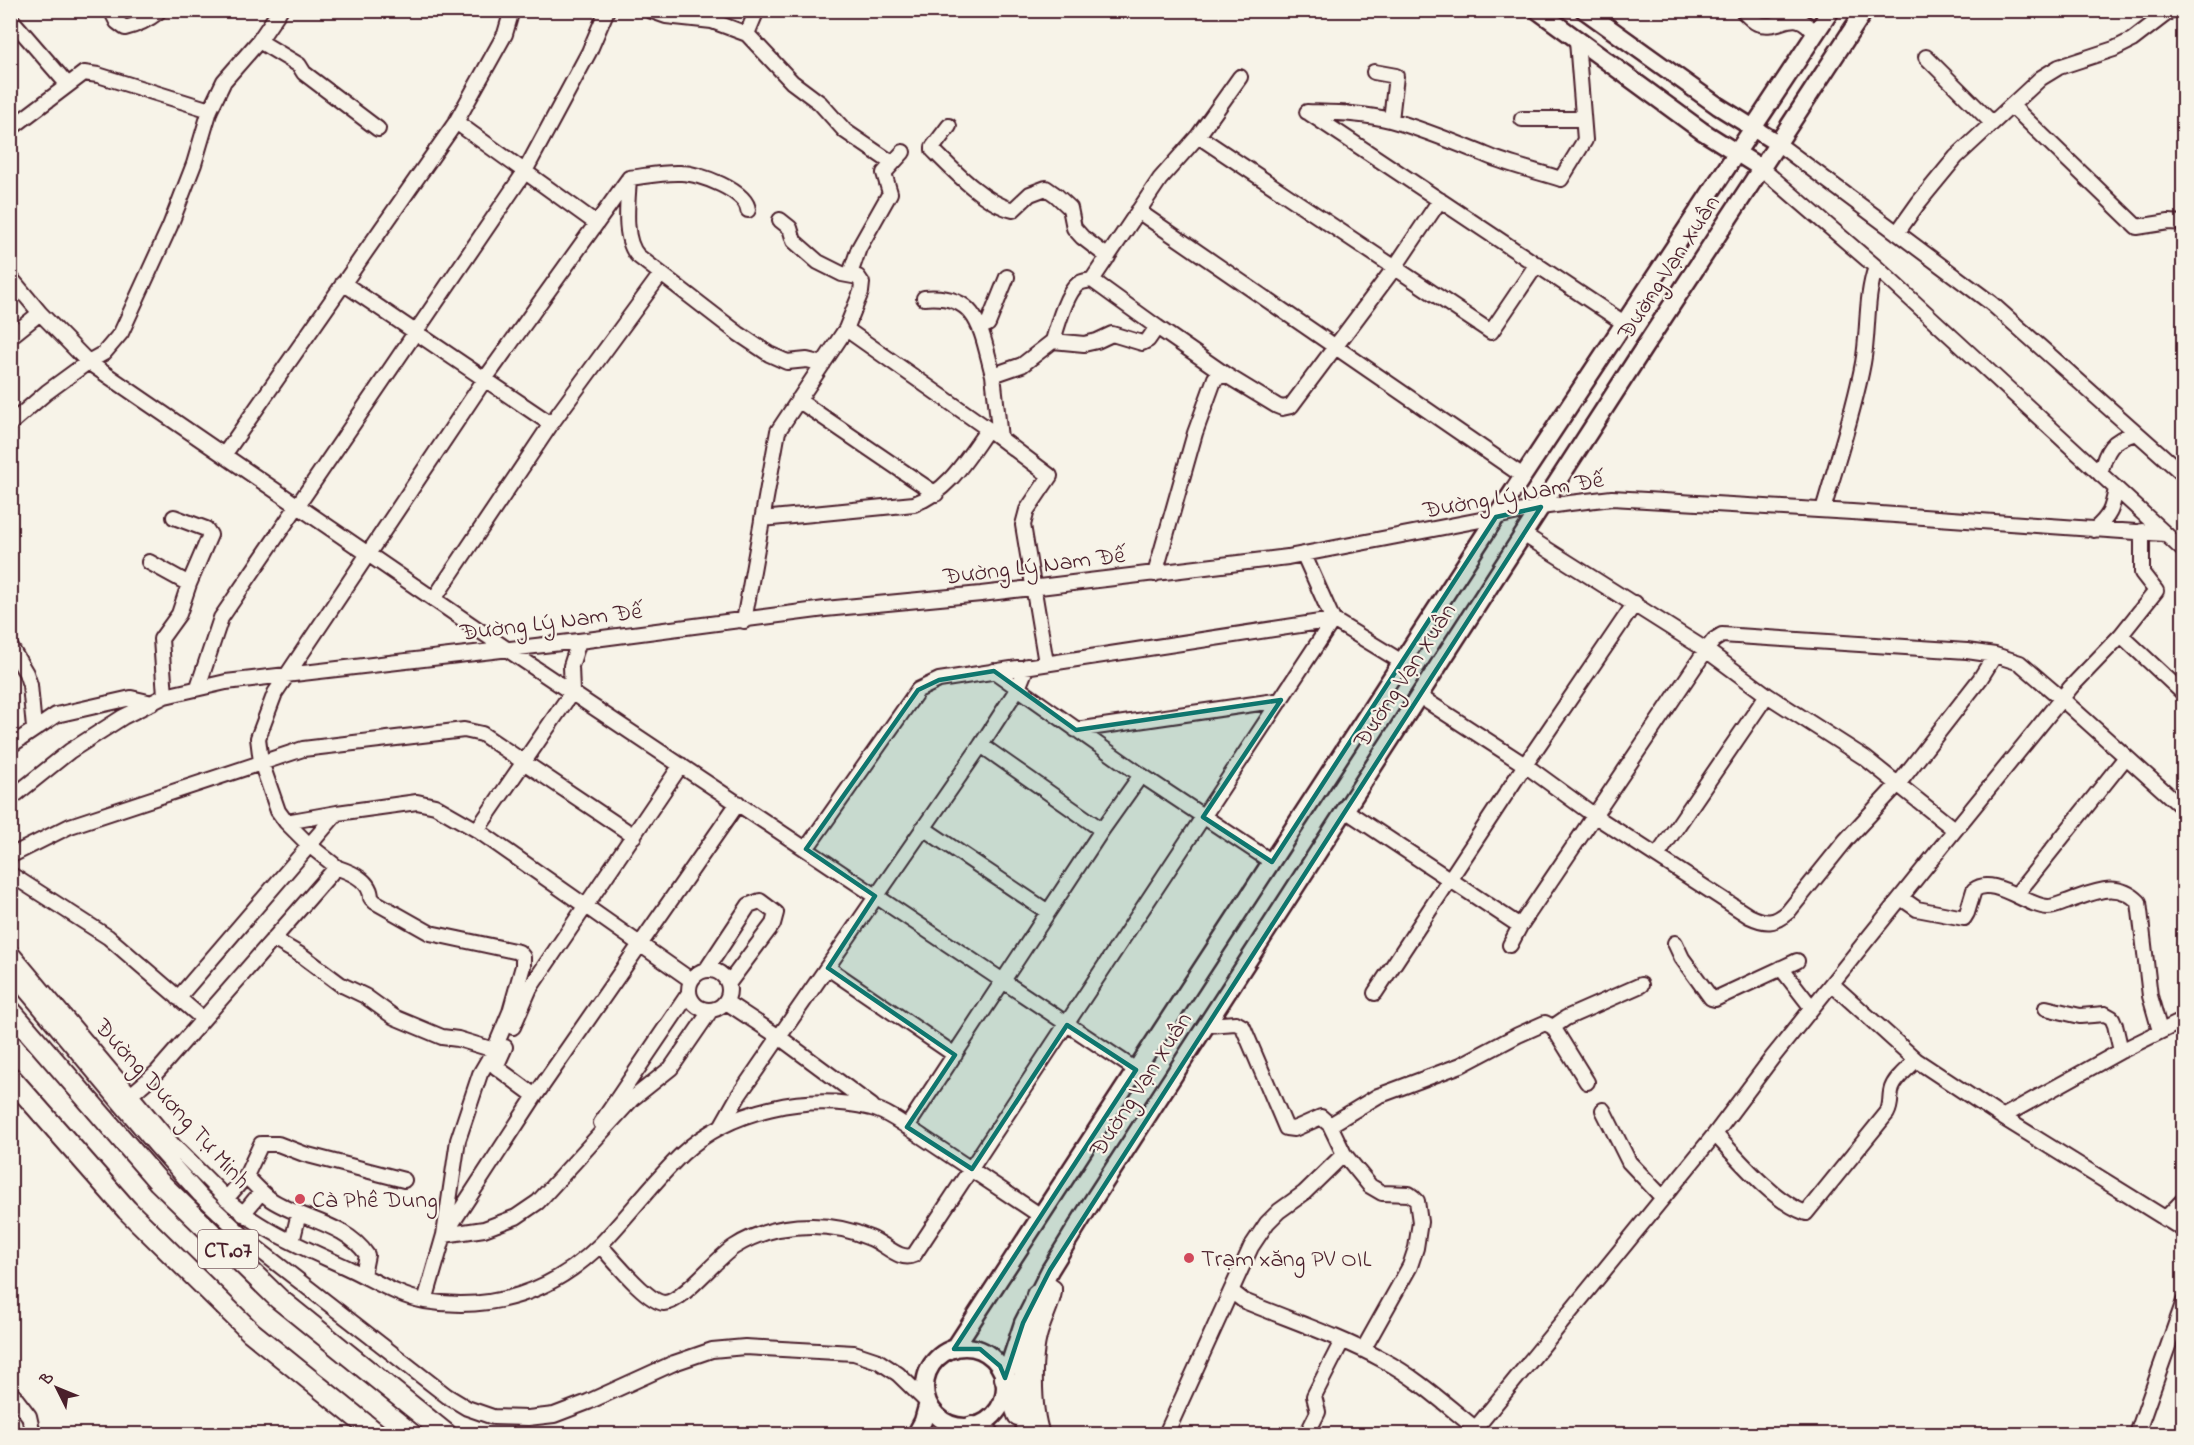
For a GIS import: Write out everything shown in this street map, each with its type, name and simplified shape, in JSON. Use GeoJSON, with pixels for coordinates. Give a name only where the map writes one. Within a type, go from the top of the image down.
{"type":"FeatureCollection","features":[{"type":"Feature","properties":{"kind":"highway","name":"CT.07"},"geometry":{"type":"LineString","coordinates":[[10,1010],[158,1181],[279,1299],[446,1434]]}},
{"type":"Feature","properties":{"kind":"highway","name":"CT.07"},"geometry":{"type":"LineString","coordinates":[[10,1077],[127,1210],[251,1332],[376,1434]]}},
{"type":"Feature","properties":{"kind":"highway"},"geometry":{"type":"LineString","coordinates":[[1026,1434],[1023,1406],[1026,1342],[1041,1288]]}},
{"type":"Feature","properties":{"kind":"highway"},"geometry":{"type":"LineString","coordinates":[[251,1332],[327,1406],[362,1434]]}},
{"type":"Feature","properties":{"kind":"highway"},"geometry":{"type":"LineString","coordinates":[[1005,1378],[1026,1434]]}},
{"type":"Feature","properties":{"kind":"main road"},"geometry":{"type":"LineString","coordinates":[[1584,10],[1718,106],[1777,143]]}},
{"type":"Feature","properties":{"kind":"main road","name":"Đường Vạn Xuân"},"geometry":{"type":"LineString","coordinates":[[954,1349],[1523,476],[1831,10]]}},
{"type":"Feature","properties":{"kind":"main road","name":"Đường Vạn Xuân"},"geometry":{"type":"LineString","coordinates":[[1005,1378],[1023,1323],[1092,1202],[1523,534],[1865,10]]}},
{"type":"Feature","properties":{"kind":"main road"},"geometry":{"type":"LineString","coordinates":[[1548,14],[1578,41],[1702,131],[1761,168]]}},
{"type":"Feature","properties":{"kind":"main road"},"geometry":{"type":"LineString","coordinates":[[968,1346],[980,1349],[1000,1366],[1005,1378],[1006,1391],[1003,1403],[996,1414],[973,1432],[946,1423],[935,1414],[928,1403],[925,1389],[929,1370],[942,1354],[954,1349],[968,1346]]}},
{"type":"Feature","properties":{"kind":"main road"},"geometry":{"type":"LineString","coordinates":[[916,1434],[923,1421],[928,1403]]}},
{"type":"Feature","properties":{"kind":"street"},"geometry":{"type":"LineString","coordinates":[[111,10],[117,22],[125,28],[135,26],[152,17],[158,12],[157,10]]}},
{"type":"Feature","properties":{"kind":"street"},"geometry":{"type":"LineString","coordinates":[[10,424],[47,392],[104,353],[115,342],[146,281],[194,164],[210,110],[224,81],[259,41],[280,10]]}},
{"type":"Feature","properties":{"kind":"street"},"geometry":{"type":"LineString","coordinates":[[224,455],[456,122],[505,34],[512,10]]}},
{"type":"Feature","properties":{"kind":"street"},"geometry":{"type":"LineString","coordinates":[[198,687],[221,618],[524,173],[588,52],[607,10]]}},
{"type":"Feature","properties":{"kind":"street"},"geometry":{"type":"LineString","coordinates":[[649,10],[666,16],[712,21],[747,34],[792,82],[820,102],[845,131],[892,163]]}},
{"type":"Feature","properties":{"kind":"street"},"geometry":{"type":"LineString","coordinates":[[747,34],[757,10]]}},
{"type":"Feature","properties":{"kind":"street"},"geometry":{"type":"LineString","coordinates":[[1742,10],[1761,24],[1797,18],[1808,24],[1815,34]]}},
{"type":"Feature","properties":{"kind":"street"},"geometry":{"type":"LineString","coordinates":[[1897,233],[1956,157],[2052,71],[2114,50],[2132,40],[2170,10]]}},
{"type":"Feature","properties":{"kind":"street"},"geometry":{"type":"LineString","coordinates":[[10,18],[68,85]]}},
{"type":"Feature","properties":{"kind":"street"},"geometry":{"type":"LineString","coordinates":[[259,41],[299,65],[304,73],[378,129]]}},
{"type":"Feature","properties":{"kind":"street"},"geometry":{"type":"LineString","coordinates":[[1578,41],[1585,140],[1561,179],[1487,156],[1428,131],[1408,127],[1391,120],[1342,112],[1307,112],[1624,324]]}},
{"type":"Feature","properties":{"kind":"street"},"geometry":{"type":"LineString","coordinates":[[1926,57],[1992,123]]}},
{"type":"Feature","properties":{"kind":"street"},"geometry":{"type":"LineString","coordinates":[[1374,72],[1396,76],[1391,120]]}},
{"type":"Feature","properties":{"kind":"street"},"geometry":{"type":"LineString","coordinates":[[10,129],[84,73],[99,75],[210,110]]}},
{"type":"Feature","properties":{"kind":"street"},"geometry":{"type":"LineString","coordinates":[[993,375],[1022,365],[1053,341],[1064,309],[1075,287],[1092,280],[1160,179],[1198,136],[1240,77]]}},
{"type":"Feature","properties":{"kind":"street"},"geometry":{"type":"LineString","coordinates":[[2012,106],[2137,227],[2169,222],[2184,223]]}},
{"type":"Feature","properties":{"kind":"street"},"geometry":{"type":"LineString","coordinates":[[1522,119],[1583,119]]}},
{"type":"Feature","properties":{"kind":"street"},"geometry":{"type":"LineString","coordinates":[[456,122],[596,223]]}},
{"type":"Feature","properties":{"kind":"street"},"geometry":{"type":"LineString","coordinates":[[949,126],[933,150],[963,179],[1001,206],[1013,210],[1030,194],[1046,188],[1070,208],[1074,228],[1082,237],[1108,257]]}},
{"type":"Feature","properties":{"kind":"street"},"geometry":{"type":"LineString","coordinates":[[1198,136],[1491,332],[1537,264]]}},
{"type":"Feature","properties":{"kind":"street"},"geometry":{"type":"LineString","coordinates":[[1777,143],[1991,303],[2136,433],[2182,471]]}},
{"type":"Feature","properties":{"kind":"street"},"geometry":{"type":"LineString","coordinates":[[850,274],[859,249],[890,193],[884,174],[903,152]]}},
{"type":"Feature","properties":{"kind":"street"},"geometry":{"type":"LineString","coordinates":[[1761,168],[1876,267],[2184,551]]}},
{"type":"Feature","properties":{"kind":"street"},"geometry":{"type":"LineString","coordinates":[[493,1060],[510,1012],[523,966],[523,957],[519,952],[430,933],[375,902],[371,898],[368,884],[338,868],[309,845],[278,811],[261,762],[258,738],[275,693],[287,674],[485,379],[629,178],[682,173],[698,176],[742,197],[748,203],[748,210]]}},
{"type":"Feature","properties":{"kind":"street"},"geometry":{"type":"LineString","coordinates":[[629,178],[629,243],[638,256],[769,354],[787,362],[807,360],[823,364]]}},
{"type":"Feature","properties":{"kind":"street"},"geometry":{"type":"LineString","coordinates":[[1092,280],[1226,375],[1277,406],[1287,407],[1296,401],[1395,267],[1440,200]]}},
{"type":"Feature","properties":{"kind":"street"},"geometry":{"type":"LineString","coordinates":[[1138,211],[1336,345],[1523,476]]}},
{"type":"Feature","properties":{"kind":"street"},"geometry":{"type":"LineString","coordinates":[[744,621],[778,431],[846,329],[861,291],[860,279],[855,274],[842,274],[812,258],[794,241],[790,228],[780,220]]}},
{"type":"Feature","properties":{"kind":"street"},"geometry":{"type":"LineString","coordinates":[[1823,510],[1859,382],[1866,348],[1869,291],[1876,267]]}},
{"type":"Feature","properties":{"kind":"street"},"geometry":{"type":"LineString","coordinates":[[434,598],[551,424],[661,274]]}},
{"type":"Feature","properties":{"kind":"street"},"geometry":{"type":"LineString","coordinates":[[10,277],[40,313],[88,362],[508,650],[1136,1070]]}},
{"type":"Feature","properties":{"kind":"street"},"geometry":{"type":"LineString","coordinates":[[1000,438],[985,330],[1007,277]]}},
{"type":"Feature","properties":{"kind":"street"},"geometry":{"type":"LineString","coordinates":[[343,283],[551,424]]}},
{"type":"Feature","properties":{"kind":"street"},"geometry":{"type":"LineString","coordinates":[[924,298],[948,297],[965,305],[985,330]]}},
{"type":"Feature","properties":{"kind":"street"},"geometry":{"type":"LineString","coordinates":[[10,337],[40,313]]}},
{"type":"Feature","properties":{"kind":"street"},"geometry":{"type":"LineString","coordinates":[[1053,341],[1084,344],[1112,334],[1144,343],[1157,327]]}},
{"type":"Feature","properties":{"kind":"street"},"geometry":{"type":"LineString","coordinates":[[846,329],[988,429],[1050,476],[1024,518],[1023,525],[1046,663]]}},
{"type":"Feature","properties":{"kind":"street"},"geometry":{"type":"LineString","coordinates":[[1155,574],[1196,433],[1215,378],[1226,375]]}},
{"type":"Feature","properties":{"kind":"street"},"geometry":{"type":"LineString","coordinates":[[798,400],[936,494]]}},
{"type":"Feature","properties":{"kind":"street"},"geometry":{"type":"LineString","coordinates":[[762,519],[914,504],[936,494],[952,479],[988,429]]}},
{"type":"Feature","properties":{"kind":"street"},"geometry":{"type":"LineString","coordinates":[[2100,474],[2109,448],[2116,441],[2136,433]]}},
{"type":"Feature","properties":{"kind":"street"},"geometry":{"type":"LineString","coordinates":[[2094,530],[2112,510],[2116,489]]}},
{"type":"Feature","properties":{"kind":"street","name":"Đường Lý Nam Đế"},"geometry":{"type":"LineString","coordinates":[[10,799],[70,751],[123,717],[165,696],[198,687],[287,674],[508,650],[825,609],[1034,588],[1304,555],[1496,518],[1541,507],[1612,498],[2165,534]]}},
{"type":"Feature","properties":{"kind":"street"},"geometry":{"type":"LineString","coordinates":[[165,696],[161,639],[179,614],[210,535],[209,531],[174,517]]}},
{"type":"Feature","properties":{"kind":"street"},"geometry":{"type":"LineString","coordinates":[[1231,1291],[1244,1301],[1385,1361],[1420,1384],[1473,1432],[1715,1134],[1812,1008],[1955,830],[2062,699],[2121,635],[2156,591],[2142,573],[2142,531]]}},
{"type":"Feature","properties":{"kind":"street"},"geometry":{"type":"LineString","coordinates":[[1523,534],[1635,603],[1706,650],[1767,695],[1865,758],[1955,830]]}},
{"type":"Feature","properties":{"kind":"street"},"geometry":{"type":"LineString","coordinates":[[1304,555],[1333,620],[1402,662]]}},
{"type":"Feature","properties":{"kind":"street"},"geometry":{"type":"LineString","coordinates":[[149,562],[189,584]]}},
{"type":"Feature","properties":{"kind":"street"},"geometry":{"type":"LineString","coordinates":[[1375,993],[1635,603]]}},
{"type":"Feature","properties":{"kind":"street"},"geometry":{"type":"LineString","coordinates":[[806,849],[918,690],[939,680],[1333,620]]}},
{"type":"Feature","properties":{"kind":"street"},"geometry":{"type":"LineString","coordinates":[[600,1245],[650,1298],[663,1303],[679,1299],[710,1267],[734,1247],[759,1235],[782,1228],[829,1226],[872,1238],[902,1257],[908,1258],[914,1255],[1333,620]]}},
{"type":"Feature","properties":{"kind":"street"},"geometry":{"type":"LineString","coordinates":[[1510,945],[1520,926],[1706,650],[1714,640],[1722,635],[1968,651],[1995,655],[2020,663],[2184,809]]}},
{"type":"Feature","properties":{"kind":"street"},"geometry":{"type":"LineString","coordinates":[[2121,635],[2184,694]]}},
{"type":"Feature","properties":{"kind":"street"},"geometry":{"type":"LineString","coordinates":[[477,830],[572,692],[571,666],[579,641]]}},
{"type":"Feature","properties":{"kind":"street"},"geometry":{"type":"LineString","coordinates":[[10,646],[26,673],[30,685],[34,728]]}},
{"type":"Feature","properties":{"kind":"street"},"geometry":{"type":"LineString","coordinates":[[1419,696],[1525,765],[1595,816],[1749,916],[1771,923],[1788,912],[1846,840],[1899,783],[1980,679],[1995,655]]}},
{"type":"Feature","properties":{"kind":"street"},"geometry":{"type":"LineString","coordinates":[[722,1125],[739,1095],[981,745],[1018,688],[1027,666]]}},
{"type":"Feature","properties":{"kind":"street"},"geometry":{"type":"LineString","coordinates":[[994,671],[1141,775],[1272,862]]}},
{"type":"Feature","properties":{"kind":"street"},"geometry":{"type":"LineString","coordinates":[[1657,856],[1767,695]]}},
{"type":"Feature","properties":{"kind":"street"},"geometry":{"type":"LineString","coordinates":[[10,746],[56,715],[131,698],[152,703]]}},
{"type":"Feature","properties":{"kind":"street"},"geometry":{"type":"LineString","coordinates":[[1076,730],[1281,700]]}},
{"type":"Feature","properties":{"kind":"street"},"geometry":{"type":"LineString","coordinates":[[10,856],[70,826],[303,749],[464,730],[482,734],[634,836]]}},
{"type":"Feature","properties":{"kind":"street"},"geometry":{"type":"LineString","coordinates":[[981,745],[1102,830]]}},
{"type":"Feature","properties":{"kind":"street"},"geometry":{"type":"LineString","coordinates":[[2016,895],[2126,757]]}},
{"type":"Feature","properties":{"kind":"street"},"geometry":{"type":"LineString","coordinates":[[425,1301],[444,1235],[458,1140],[478,1081],[493,1060],[530,988],[681,765]]}},
{"type":"Feature","properties":{"kind":"street"},"geometry":{"type":"LineString","coordinates":[[907,1127],[1102,830],[1141,775]]}},
{"type":"Feature","properties":{"kind":"street"},"geometry":{"type":"LineString","coordinates":[[286,822],[417,802],[435,806],[477,830],[586,908],[641,944],[690,987],[691,999],[699,1008],[711,1010],[726,1002],[728,984],[722,974],[712,970],[700,972],[690,987],[576,1160]]}},
{"type":"Feature","properties":{"kind":"street"},"geometry":{"type":"LineString","coordinates":[[444,1235],[535,1096],[738,803]]}},
{"type":"Feature","properties":{"kind":"street"},"geometry":{"type":"LineString","coordinates":[[1346,810],[1520,926]]}},
{"type":"Feature","properties":{"kind":"street"},"geometry":{"type":"LineString","coordinates":[[178,998],[337,813]]}},
{"type":"Feature","properties":{"kind":"street"},"geometry":{"type":"LineString","coordinates":[[923,828],[1048,912]]}},
{"type":"Feature","properties":{"kind":"street"},"geometry":{"type":"LineString","coordinates":[[126,1099],[154,1075],[338,868]]}},
{"type":"Feature","properties":{"kind":"street"},"geometry":{"type":"LineString","coordinates":[[10,874],[108,937],[203,1019]]}},
{"type":"Feature","properties":{"kind":"street"},"geometry":{"type":"LineString","coordinates":[[1901,897],[1917,909],[1964,918],[1972,893],[1977,887],[1994,887],[2034,905],[2050,907],[2098,891],[2121,889],[2130,893],[2139,902],[2150,996],[2160,1031]]}},
{"type":"Feature","properties":{"kind":"street"},"geometry":{"type":"LineString","coordinates":[[706,970],[749,905],[759,901],[776,913],[772,924],[728,984]]}},
{"type":"Feature","properties":{"kind":"street"},"geometry":{"type":"LineString","coordinates":[[273,939],[304,957],[340,984],[365,996],[394,1017],[442,1037],[458,1039],[493,1060],[535,1096]]}},
{"type":"Feature","properties":{"kind":"street"},"geometry":{"type":"LineString","coordinates":[[1675,943],[1711,998],[1717,999],[1797,961]]}},
{"type":"Feature","properties":{"kind":"street","name":"Đường Dương Tự Minh"},"geometry":{"type":"LineString","coordinates":[[10,951],[126,1099],[155,1145],[223,1218],[253,1245],[447,1396],[466,1407],[493,1417],[528,1418],[554,1415],[674,1363],[712,1350],[745,1347],[854,1353],[878,1361],[898,1374],[928,1403]]}},
{"type":"Feature","properties":{"kind":"street"},"geometry":{"type":"LineString","coordinates":[[828,968],[955,1055]]}},
{"type":"Feature","properties":{"kind":"street"},"geometry":{"type":"LineString","coordinates":[[1781,968],[1812,1008]]}},
{"type":"Feature","properties":{"kind":"street","name":"Đường Dương Tự Minh"},"geometry":{"type":"LineString","coordinates":[[10,972],[126,1099],[243,1214],[292,1242],[409,1297],[425,1301],[470,1305],[526,1294],[551,1282],[600,1245],[682,1154],[700,1140],[722,1125],[750,1114],[780,1107],[812,1103],[873,1108],[907,1127],[1041,1216]]}},
{"type":"Feature","properties":{"kind":"street"},"geometry":{"type":"LineString","coordinates":[[1832,984],[1916,1060],[2002,1117],[2184,1230]]}},
{"type":"Feature","properties":{"kind":"street"},"geometry":{"type":"LineString","coordinates":[[1554,1027],[1566,1018],[1641,985]]}},
{"type":"Feature","properties":{"kind":"street"},"geometry":{"type":"LineString","coordinates":[[726,1002],[779,1037],[873,1108]]}},
{"type":"Feature","properties":{"kind":"street"},"geometry":{"type":"LineString","coordinates":[[2046,1008],[2080,1016],[2105,1014],[2112,1018],[2121,1051]]}},
{"type":"Feature","properties":{"kind":"street"},"geometry":{"type":"LineString","coordinates":[[444,1235],[484,1229],[516,1217],[538,1202],[632,1100],[671,1068],[711,1010]]}},
{"type":"Feature","properties":{"kind":"street"},"geometry":{"type":"LineString","coordinates":[[2002,1117],[2121,1051],[2184,1020]]}},
{"type":"Feature","properties":{"kind":"street"},"geometry":{"type":"LineString","coordinates":[[1207,1025],[1236,1023],[1243,1027],[1286,1128],[1294,1129],[1321,1117],[1330,1125],[1344,1154],[1370,1186],[1382,1194],[1408,1194],[1417,1201],[1420,1222],[1416,1248],[1410,1266],[1363,1350]]}},
{"type":"Feature","properties":{"kind":"street"},"geometry":{"type":"LineString","coordinates":[[1330,1125],[1378,1096],[1461,1065],[1541,1024],[1554,1027],[1587,1082]]}},
{"type":"Feature","properties":{"kind":"street"},"geometry":{"type":"LineString","coordinates":[[1715,1134],[1770,1190],[1806,1214],[1887,1113],[1892,1102],[1891,1089],[1916,1060]]}},
{"type":"Feature","properties":{"kind":"street"},"geometry":{"type":"LineString","coordinates":[[1603,1110],[1629,1162],[1663,1198]]}},
{"type":"Feature","properties":{"kind":"street"},"geometry":{"type":"LineString","coordinates":[[226,1198],[246,1176],[261,1144],[278,1144],[304,1154],[404,1180]]}},
{"type":"Feature","properties":{"kind":"street"},"geometry":{"type":"LineString","coordinates":[[1166,1434],[1251,1246],[1279,1211],[1304,1193],[1344,1154]]}},
{"type":"Feature","properties":{"kind":"street"},"geometry":{"type":"LineString","coordinates":[[246,1176],[271,1199],[347,1234],[362,1247],[367,1256],[363,1275]]}},
{"type":"Feature","properties":{"kind":"street"},"geometry":{"type":"LineString","coordinates":[[243,1214],[261,1192]]}},
{"type":"Feature","properties":{"kind":"street"},"geometry":{"type":"LineString","coordinates":[[2165,1219],[2184,1199]]}},
{"type":"Feature","properties":{"kind":"street"},"geometry":{"type":"LineString","coordinates":[[292,1242],[299,1213]]}},
{"type":"Feature","properties":{"kind":"street"},"geometry":{"type":"LineString","coordinates":[[1041,1288],[1054,1288],[1040,1334],[1036,1365],[1036,1404],[1042,1434]]}},
{"type":"Feature","properties":{"kind":"street"},"geometry":{"type":"LineString","coordinates":[[2137,1434],[2184,1301]]}},
{"type":"Feature","properties":{"kind":"street"},"geometry":{"type":"LineString","coordinates":[[1307,1434],[1318,1412],[1314,1396],[1342,1341]]}},
{"type":"Feature","properties":{"kind":"street"},"geometry":{"type":"LineString","coordinates":[[10,1391],[29,1416],[33,1434]]}},
{"type":"Feature","properties":{"kind":"highlighted area"},"geometry":{"type":"Polygon","coordinates":[[[1541,507],[1050,1270],[1023,1323],[1005,1378],[1000,1366],[980,1349],[954,1349],[1136,1070],[1067,1025],[972,1169],[907,1127],[955,1055],[828,968],[875,896],[806,849],[918,690],[939,680],[994,671],[1076,730],[1281,700],[1203,817],[1272,862],[1496,517],[1541,507]]]}},
{"type":"Feature","properties":{"kind":"place","name":"Cà Phê Dung"},"geometry":{"type":"Point","coordinates":[300,1199]}},
{"type":"Feature","properties":{"kind":"place","name":"Trạm xăng PV OIL"},"geometry":{"type":"Point","coordinates":[1189,1258]}}]}
